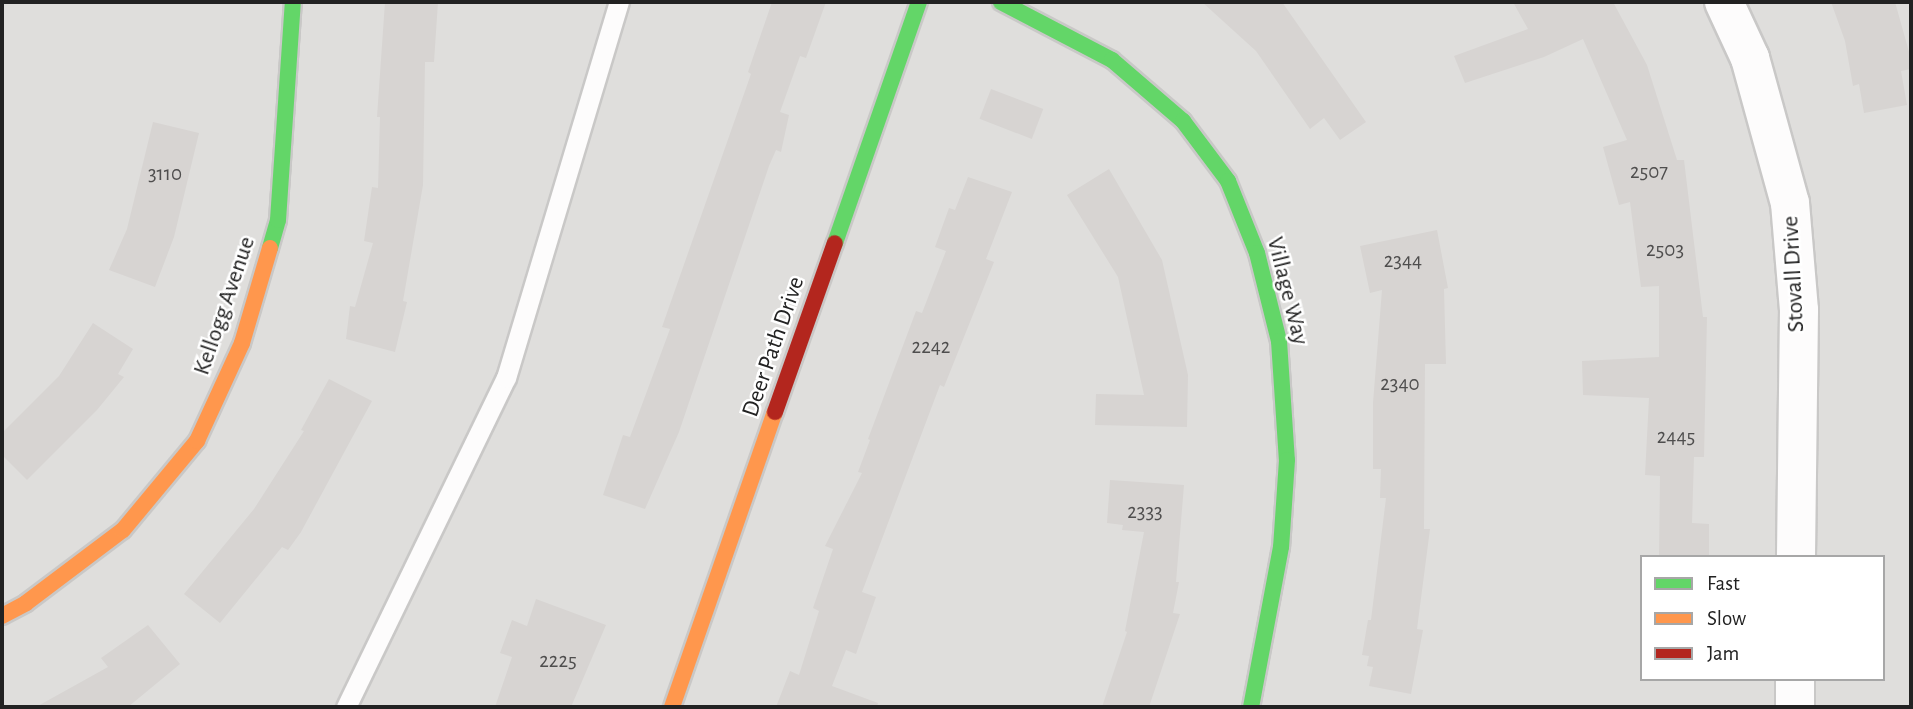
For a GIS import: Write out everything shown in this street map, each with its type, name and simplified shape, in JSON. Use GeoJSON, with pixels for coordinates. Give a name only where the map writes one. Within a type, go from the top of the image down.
{"type":"FeatureCollection","features":[{"type":"Feature","properties":{"kind":"street","name":"Kellogg Avenue"},"geometry":{"type":"LineString","coordinates":[[2,616],[26,603],[123,530],[197,441],[242,343],[278,220],[293,2]]}},
{"type":"Feature","properties":{"kind":"street","name":"Deer Path Drive"},"geometry":{"type":"LineString","coordinates":[[671,707],[919,2]]}},
{"type":"Feature","properties":{"kind":"street","name":"Village Way"},"geometry":{"type":"LineString","coordinates":[[1001,2],[1112,60],[1184,121],[1228,181],[1257,253],[1279,341],[1287,460],[1281,547],[1251,707]]}},
{"type":"Feature","properties":{"kind":"street","name":"Stovall Drive"},"geometry":{"type":"LineString","coordinates":[[1724,2],[1750,58],[1790,202],[1799,310],[1797,555]]}},
{"type":"Feature","properties":{"kind":"street"},"geometry":{"type":"LineString","coordinates":[[1795,681],[1795,707]]}},
{"type":"Feature","properties":{"kind":"lane"},"geometry":{"type":"LineString","coordinates":[[346,707],[506,378],[619,2]]}},
{"type":"Feature","properties":{"kind":"shaded area"},"geometry":{"type":"Polygon","coordinates":[[[2,2],[1911,2],[1911,707],[2,707],[2,2]]]}},
{"type":"Feature","properties":{"kind":"building"},"geometry":{"type":"Polygon","coordinates":[[[385,2],[438,2],[434,62],[425,62],[423,185],[403,301],[407,302],[395,352],[346,339],[350,306],[355,307],[373,243],[364,241],[372,187],[378,188],[380,117],[377,117],[385,2]]]}},
{"type":"Feature","properties":{"kind":"building"},"geometry":{"type":"Polygon","coordinates":[[[772,2],[826,2],[806,58],[800,56],[780,112],[789,115],[781,152],[776,150],[769,166],[679,432],[645,509],[603,495],[623,435],[630,437],[670,329],[662,327],[751,74],[748,72],[772,2]]]}},
{"type":"Feature","properties":{"kind":"building"},"geometry":{"type":"Polygon","coordinates":[[[1202,2],[1282,2],[1366,122],[1340,140],[1324,118],[1310,129],[1256,51],[1202,2]]]}},
{"type":"Feature","properties":{"kind":"building"},"geometry":{"type":"Polygon","coordinates":[[[1513,2],[1613,2],[1647,65],[1677,160],[1684,160],[1703,317],[1707,317],[1704,457],[1694,457],[1692,523],[1709,524],[1709,555],[1659,555],[1660,476],[1645,475],[1649,398],[1583,395],[1582,361],[1659,357],[1659,286],[1641,287],[1630,202],[1619,205],[1603,147],[1627,140],[1583,39],[1544,57],[1465,83],[1454,56],[1528,29],[1513,2]]]}},
{"type":"Feature","properties":{"kind":"building"},"geometry":{"type":"Polygon","coordinates":[[[1831,2],[1895,2],[1911,59],[1911,69],[1901,71],[1907,105],[1864,113],[1859,84],[1853,86],[1845,41],[1831,2]]]}},
{"type":"Feature","properties":{"kind":"building"},"geometry":{"type":"Polygon","coordinates":[[[991,89],[1043,109],[1032,139],[980,119],[991,89]]]}},
{"type":"Feature","properties":{"kind":"building"},"geometry":{"type":"Polygon","coordinates":[[[153,122],[199,133],[174,237],[155,287],[109,270],[127,229],[153,122]]]}},
{"type":"Feature","properties":{"kind":"building"},"geometry":{"type":"Polygon","coordinates":[[[1109,169],[1162,260],[1188,375],[1187,427],[1095,425],[1096,394],[1144,395],[1118,277],[1067,195],[1109,169]]]}},
{"type":"Feature","properties":{"kind":"building"},"geometry":{"type":"Polygon","coordinates":[[[968,177],[1012,192],[986,259],[994,262],[944,387],[940,385],[862,592],[876,597],[856,654],[846,650],[832,686],[878,703],[877,707],[776,707],[790,671],[799,675],[819,611],[813,608],[833,549],[825,546],[862,473],[858,472],[870,440],[868,439],[916,311],[922,313],[946,251],[935,247],[949,208],[955,210],[968,177]]]}},
{"type":"Feature","properties":{"kind":"building"},"geometry":{"type":"Polygon","coordinates":[[[1437,230],[1448,288],[1444,289],[1446,364],[1425,364],[1424,529],[1430,529],[1417,629],[1423,630],[1411,694],[1369,686],[1373,667],[1367,666],[1369,656],[1362,655],[1368,620],[1371,620],[1386,498],[1380,498],[1381,469],[1373,469],[1373,403],[1382,290],[1370,293],[1360,246],[1437,230]]]}},
{"type":"Feature","properties":{"kind":"building"},"geometry":{"type":"Polygon","coordinates":[[[93,323],[133,349],[118,374],[124,377],[97,410],[27,480],[2,455],[2,433],[59,376],[93,323]]]}},
{"type":"Feature","properties":{"kind":"building"},"geometry":{"type":"Polygon","coordinates":[[[329,379],[372,401],[301,532],[288,550],[282,547],[220,623],[184,594],[254,509],[304,431],[301,430],[329,379]]]}},
{"type":"Feature","properties":{"kind":"building"},"geometry":{"type":"Polygon","coordinates":[[[1110,480],[1184,485],[1176,582],[1179,582],[1173,613],[1180,614],[1149,707],[1102,707],[1127,632],[1125,631],[1144,532],[1122,530],[1123,525],[1107,523],[1110,480]]]}},
{"type":"Feature","properties":{"kind":"building"},"geometry":{"type":"Polygon","coordinates":[[[536,599],[606,625],[571,707],[495,707],[512,657],[500,653],[512,620],[527,626],[536,599]]]}},
{"type":"Feature","properties":{"kind":"building"},"geometry":{"type":"Polygon","coordinates":[[[148,625],[180,664],[128,707],[36,707],[108,667],[101,658],[148,625]]]}},
{"type":"Feature","properties":{"kind":"traffic: fast"},"geometry":{"type":"LineString","coordinates":[[270,248],[278,220],[293,2]]}},
{"type":"Feature","properties":{"kind":"traffic: fast"},"geometry":{"type":"LineString","coordinates":[[835,243],[919,2]]}},
{"type":"Feature","properties":{"kind":"traffic: fast"},"geometry":{"type":"LineString","coordinates":[[1001,2],[1112,60],[1183,121],[1228,181],[1257,253],[1279,341],[1287,460],[1281,547],[1251,707]]}},
{"type":"Feature","properties":{"kind":"traffic: slow"},"geometry":{"type":"LineString","coordinates":[[2,616],[26,603],[123,530],[197,441],[242,343],[270,248]]}},
{"type":"Feature","properties":{"kind":"traffic: slow"},"geometry":{"type":"LineString","coordinates":[[672,707],[775,412]]}},
{"type":"Feature","properties":{"kind":"traffic: jam"},"geometry":{"type":"LineString","coordinates":[[775,412],[835,243]]}}]}
